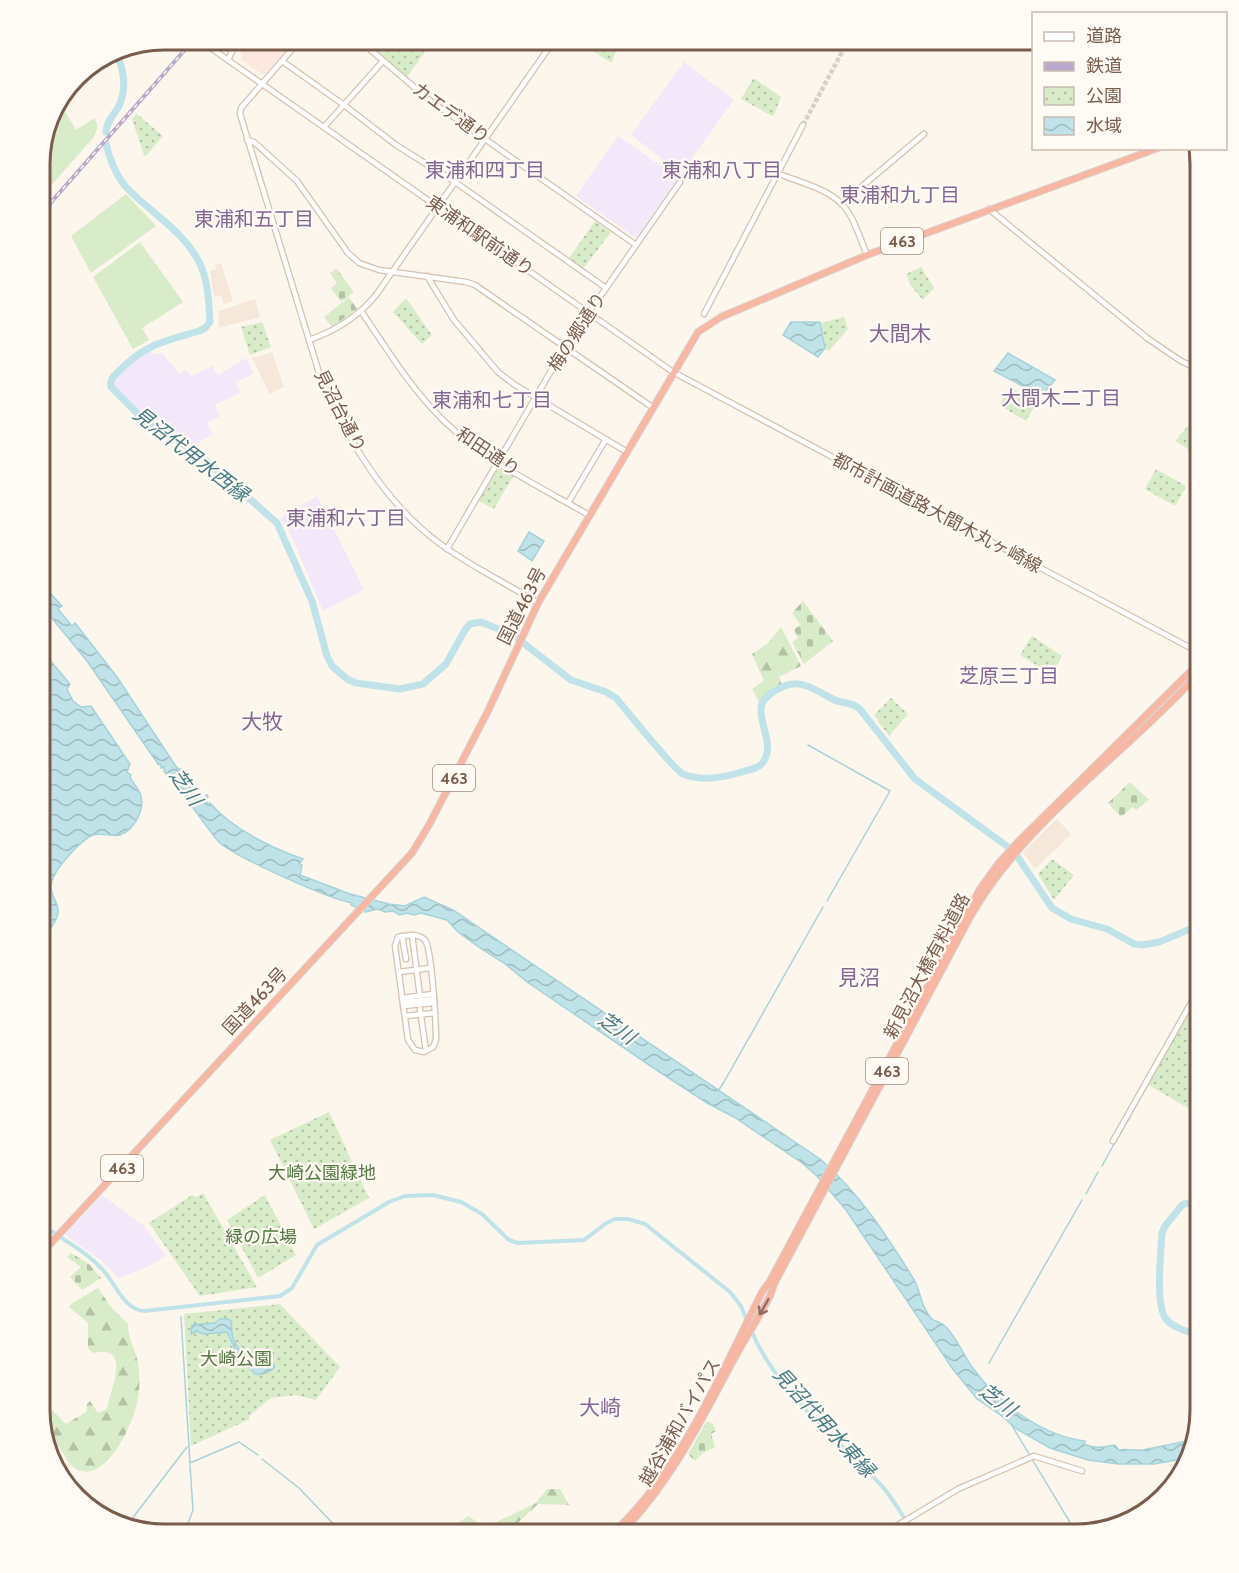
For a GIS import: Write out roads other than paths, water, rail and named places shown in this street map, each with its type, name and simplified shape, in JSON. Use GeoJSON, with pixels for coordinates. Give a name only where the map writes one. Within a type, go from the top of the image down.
{"type":"FeatureCollection","features":[{"type":"Feature","properties":{"kind":"highway","name":"国道463号"},"geometry":{"type":"LineString","coordinates":[[50,1245],[406,861],[423,836],[488,711],[538,603],[652,407],[693,339],[704,326],[789,286],[867,255],[1152,150]]}},
{"type":"Feature","properties":{"kind":"highway","name":"463"},"geometry":{"type":"LineString","coordinates":[[1089,777],[1190,672]]}},
{"type":"Feature","properties":{"kind":"highway","name":"463"},"geometry":{"type":"LineString","coordinates":[[1089,777],[1190,681]]}},
{"type":"Feature","properties":{"kind":"highway","name":"新見沼大橋有料道路"},"geometry":{"type":"LineString","coordinates":[[737,1348],[770,1296],[785,1263],[979,901],[995,876],[1019,847],[1089,777]]}},
{"type":"Feature","properties":{"kind":"highway","name":"越谷浦和バイパス"},"geometry":{"type":"LineString","coordinates":[[621,1524],[645,1499],[673,1460],[737,1348]]}},
{"type":"Feature","properties":{"kind":"highway","name":"越谷浦和バイパス"},"geometry":{"type":"LineString","coordinates":[[629,1524],[665,1482],[737,1348]]}},
{"type":"Feature","properties":{"kind":"street","name":"東浦和駅前通り"},"geometry":{"type":"LineString","coordinates":[[214,50],[673,372]]}},
{"type":"Feature","properties":{"kind":"street"},"geometry":{"type":"LineString","coordinates":[[228,60],[232,50]]}},
{"type":"Feature","properties":{"kind":"street"},"geometry":{"type":"LineString","coordinates":[[262,84],[292,50]]}},
{"type":"Feature","properties":{"kind":"street","name":"カエデ通り"},"geometry":{"type":"LineString","coordinates":[[370,50],[428,99],[636,245]]}},
{"type":"Feature","properties":{"kind":"street"},"geometry":{"type":"LineString","coordinates":[[309,340],[339,327],[372,300],[547,50]]}},
{"type":"Feature","properties":{"kind":"street"},"geometry":{"type":"LineString","coordinates":[[282,61],[396,145],[455,182],[606,288]]}},
{"type":"Feature","properties":{"kind":"street"},"geometry":{"type":"LineString","coordinates":[[324,127],[383,61]]}},
{"type":"Feature","properties":{"kind":"street","name":"見沼台通り"},"geometry":{"type":"LineString","coordinates":[[262,84],[241,108],[240,119],[309,340],[328,393],[372,472],[398,506],[422,530],[447,549],[538,603]]}},
{"type":"Feature","properties":{"kind":"street"},"geometry":{"type":"LineString","coordinates":[[705,314],[803,125]]}},
{"type":"Feature","properties":{"kind":"street"},"geometry":{"type":"LineString","coordinates":[[841,204],[924,134]]}},
{"type":"Feature","properties":{"kind":"street"},"geometry":{"type":"LineString","coordinates":[[247,140],[254,142],[297,181],[353,258],[372,269],[475,285],[652,407]]}},
{"type":"Feature","properties":{"kind":"street"},"geometry":{"type":"LineString","coordinates":[[778,174],[827,194],[841,204],[850,215],[867,255]]}},
{"type":"Feature","properties":{"kind":"street","name":"梅の郷通り"},"geometry":{"type":"LineString","coordinates":[[447,549],[565,347],[680,182]]}},
{"type":"Feature","properties":{"kind":"street"},"geometry":{"type":"LineString","coordinates":[[988,209],[1147,338],[1190,365]]}},
{"type":"Feature","properties":{"kind":"street"},"geometry":{"type":"LineString","coordinates":[[427,276],[454,320],[486,360],[506,379],[627,452]]}},
{"type":"Feature","properties":{"kind":"street","name":"和田通り"},"geometry":{"type":"LineString","coordinates":[[361,311],[424,400],[462,436],[499,462],[589,515]]}},
{"type":"Feature","properties":{"kind":"street","name":"都市計画道路大間木丸ヶ崎線"},"geometry":{"type":"LineString","coordinates":[[673,372],[1190,648]]}},
{"type":"Feature","properties":{"kind":"street"},"geometry":{"type":"LineString","coordinates":[[568,503],[606,439]]}},
{"type":"Feature","properties":{"kind":"street"},"geometry":{"type":"LineString","coordinates":[[412,935],[420,996]]}},
{"type":"Feature","properties":{"kind":"street"},"geometry":{"type":"LineString","coordinates":[[402,936],[406,959]]}},
{"type":"Feature","properties":{"kind":"street"},"geometry":{"type":"LineString","coordinates":[[402,936],[419,936],[426,941],[434,998],[436,1040],[433,1047],[426,1051],[418,1051],[410,1044],[395,941],[402,936]]}},
{"type":"Feature","properties":{"kind":"street"},"geometry":{"type":"LineString","coordinates":[[397,960],[415,958]]}},
{"type":"Feature","properties":{"kind":"street"},"geometry":{"type":"LineString","coordinates":[[399,972],[430,968]]}},
{"type":"Feature","properties":{"kind":"street"},"geometry":{"type":"LineString","coordinates":[[403,1002],[420,996],[434,998]]}},
{"type":"Feature","properties":{"kind":"street"},"geometry":{"type":"LineString","coordinates":[[403,1002],[434,998]]}},
{"type":"Feature","properties":{"kind":"street"},"geometry":{"type":"LineString","coordinates":[[1113,1141],[1190,1005]]}},
{"type":"Feature","properties":{"kind":"street"},"geometry":{"type":"LineString","coordinates":[[405,1016],[421,1011],[435,1013]]}},
{"type":"Feature","properties":{"kind":"street"},"geometry":{"type":"LineString","coordinates":[[421,1011],[426,1051]]}},
{"type":"Feature","properties":{"kind":"street"},"geometry":{"type":"LineString","coordinates":[[898,1524],[958,1489],[1030,1457],[1082,1471]]}},
{"type":"Feature","properties":{"kind":"water"},"geometry":{"type":"Polygon","coordinates":[[[791,322],[820,322],[825,348],[818,357],[783,335],[791,322]]]}},
{"type":"Feature","properties":{"kind":"water"},"geometry":{"type":"Polygon","coordinates":[[[1008,353],[1055,380],[1041,396],[994,371],[1008,353]]]}},
{"type":"Feature","properties":{"kind":"water"},"geometry":{"type":"Polygon","coordinates":[[[529,532],[544,541],[532,561],[518,551],[529,532]]]}},
{"type":"Feature","properties":{"kind":"water","name":"芝川"},"geometry":{"type":"Polygon","coordinates":[[[50,593],[62,606],[58,609],[72,626],[75,623],[117,677],[177,768],[182,769],[182,774],[189,786],[203,798],[207,795],[205,799],[208,804],[210,803],[229,821],[266,843],[303,859],[299,864],[302,865],[300,875],[350,894],[389,904],[405,906],[424,897],[453,910],[820,1159],[847,1185],[882,1230],[913,1278],[928,1315],[948,1328],[982,1380],[1007,1404],[1037,1425],[1069,1438],[1085,1441],[1084,1444],[1092,1447],[1115,1445],[1119,1450],[1143,1450],[1185,1441],[1177,1460],[1154,1464],[1119,1464],[1088,1460],[1050,1448],[1015,1428],[977,1399],[952,1368],[846,1210],[817,1176],[802,1163],[734,1117],[707,1103],[658,1071],[527,982],[504,963],[458,932],[447,920],[421,913],[400,915],[393,911],[385,912],[378,909],[365,912],[351,905],[352,903],[283,877],[228,849],[219,842],[204,823],[178,783],[173,782],[164,771],[164,767],[161,768],[158,764],[87,661],[50,616],[50,593]]]}},
{"type":"Feature","properties":{"kind":"water"},"geometry":{"type":"Polygon","coordinates":[[[50,660],[70,684],[67,689],[73,701],[81,707],[91,706],[130,764],[127,772],[131,775],[140,793],[142,805],[135,823],[125,832],[120,835],[93,835],[77,847],[62,864],[51,886],[58,909],[50,929],[50,660]]]}},
{"type":"Feature","properties":{"kind":"water"},"geometry":{"type":"Polygon","coordinates":[[[220,1319],[231,1321],[234,1342],[248,1358],[252,1367],[265,1360],[271,1361],[275,1367],[266,1373],[255,1374],[249,1367],[245,1356],[235,1349],[227,1332],[204,1334],[196,1331],[191,1334],[192,1325],[215,1323],[220,1319]]]}},
{"type":"Feature","properties":{"kind":"waterway","name":"見沼代用水西縁"},"geometry":{"type":"LineString","coordinates":[[106,132],[122,99],[124,84],[118,59]]}},
{"type":"Feature","properties":{"kind":"waterway","name":"見沼代用水西縁"},"geometry":{"type":"LineString","coordinates":[[106,144],[113,166],[125,186],[184,240],[199,262],[206,283],[210,322],[199,331],[158,344],[140,353],[113,376],[111,387],[137,413],[202,457],[277,523],[312,601],[327,656],[332,666],[347,679],[356,683],[400,689],[423,684],[446,664],[470,624],[481,622],[513,635],[571,680],[606,692],[616,698],[678,770],[683,774],[703,778],[731,775],[760,765],[765,759],[768,746],[761,715],[762,704],[770,694],[782,687],[794,684],[804,685],[837,701],[859,708],[915,779],[1008,847]]}},
{"type":"Feature","properties":{"kind":"waterway"},"geometry":{"type":"LineString","coordinates":[[808,745],[890,791],[827,901]]}},
{"type":"Feature","properties":{"kind":"waterway","name":"見沼代用水西縁"},"geometry":{"type":"LineString","coordinates":[[1017,856],[1052,908],[1071,919],[1107,929],[1134,944],[1142,945],[1159,942],[1190,929]]}},
{"type":"Feature","properties":{"kind":"waterway"},"geometry":{"type":"LineString","coordinates":[[718,1091],[823,907]]}},
{"type":"Feature","properties":{"kind":"waterway"},"geometry":{"type":"LineString","coordinates":[[1133,1111],[1190,1010]]}},
{"type":"Feature","properties":{"kind":"waterway"},"geometry":{"type":"LineString","coordinates":[[1117,1139],[1130,1117]]}},
{"type":"Feature","properties":{"kind":"waterway"},"geometry":{"type":"LineString","coordinates":[[1102,1166],[1114,1144]]}},
{"type":"Feature","properties":{"kind":"waterway"},"geometry":{"type":"LineString","coordinates":[[1086,1194],[1098,1172]]}},
{"type":"Feature","properties":{"kind":"waterway","name":"見沼代用水東縁"},"geometry":{"type":"LineString","coordinates":[[50,1230],[89,1257],[103,1270],[125,1301],[144,1311],[280,1296],[292,1288],[317,1245],[389,1202],[405,1196],[433,1195],[461,1202],[482,1214],[509,1240],[518,1243],[584,1240],[615,1219],[628,1219],[645,1224],[730,1292],[741,1306],[747,1321]]}},
{"type":"Feature","properties":{"kind":"waterway"},"geometry":{"type":"LineString","coordinates":[[989,1363],[1082,1200]]}},
{"type":"Feature","properties":{"kind":"waterway","name":"見沼代用水西縁"},"geometry":{"type":"LineString","coordinates":[[1190,1204],[1182,1205],[1162,1233],[1160,1278],[1161,1302],[1166,1319],[1190,1332]]}},
{"type":"Feature","properties":{"kind":"waterway"},"geometry":{"type":"LineString","coordinates":[[181,1317],[190,1463],[239,1442],[258,1455]]}},
{"type":"Feature","properties":{"kind":"waterway","name":"見沼代用水東縁"},"geometry":{"type":"LineString","coordinates":[[751,1330],[762,1352],[791,1394],[881,1485],[908,1524]]}},
{"type":"Feature","properties":{"kind":"waterway","name":"芝川"},"geometry":{"type":"LineString","coordinates":[[1011,1424],[1071,1524]]}},
{"type":"Feature","properties":{"kind":"waterway"},"geometry":{"type":"LineString","coordinates":[[132,1518],[187,1447]]}},
{"type":"Feature","properties":{"kind":"waterway"},"geometry":{"type":"LineString","coordinates":[[262,1459],[299,1488],[333,1524]]}},
{"type":"Feature","properties":{"kind":"waterway"},"geometry":{"type":"LineString","coordinates":[[188,1524],[193,1510],[190,1465]]}},
{"type":"Feature","properties":{"kind":"tunnel"},"geometry":{"type":"LineString","coordinates":[[803,125],[843,50]]}},
{"type":"Feature","properties":{"kind":"railway"},"geometry":{"type":"LineString","coordinates":[[50,203],[185,50]]}},
{"type":"Feature","properties":{"kind":"district","name":"東浦和四丁目"},"geometry":{"type":"Point","coordinates":[485,170]}},
{"type":"Feature","properties":{"kind":"district","name":"東浦和八丁目"},"geometry":{"type":"Point","coordinates":[722,170]}},
{"type":"Feature","properties":{"kind":"district","name":"東浦和九丁目"},"geometry":{"type":"Point","coordinates":[900,195]}},
{"type":"Feature","properties":{"kind":"district","name":"東浦和五丁目"},"geometry":{"type":"Point","coordinates":[254,219]}},
{"type":"Feature","properties":{"kind":"district","name":"大間木"},"geometry":{"type":"Point","coordinates":[900,334]}},
{"type":"Feature","properties":{"kind":"district","name":"大間木二丁目"},"geometry":{"type":"Point","coordinates":[1061,398]}},
{"type":"Feature","properties":{"kind":"district","name":"東浦和七丁目"},"geometry":{"type":"Point","coordinates":[492,400]}},
{"type":"Feature","properties":{"kind":"district","name":"東浦和六丁目"},"geometry":{"type":"Point","coordinates":[346,518]}},
{"type":"Feature","properties":{"kind":"district","name":"芝原三丁目"},"geometry":{"type":"Point","coordinates":[1009,676]}},
{"type":"Feature","properties":{"kind":"district","name":"大牧"},"geometry":{"type":"Point","coordinates":[262,722]}},
{"type":"Feature","properties":{"kind":"district","name":"見沼"},"geometry":{"type":"Point","coordinates":[859,978]}},
{"type":"Feature","properties":{"kind":"district","name":"大崎"},"geometry":{"type":"Point","coordinates":[600,1408]}},
{"type":"Feature","properties":{"kind":"park label","name":"大崎公園緑地"},"geometry":{"type":"Point","coordinates":[322,1173]}},
{"type":"Feature","properties":{"kind":"park label","name":"緑の広場"},"geometry":{"type":"Point","coordinates":[261,1237]}},
{"type":"Feature","properties":{"kind":"park label","name":"大崎公園"},"geometry":{"type":"Point","coordinates":[236,1359]}}]}
